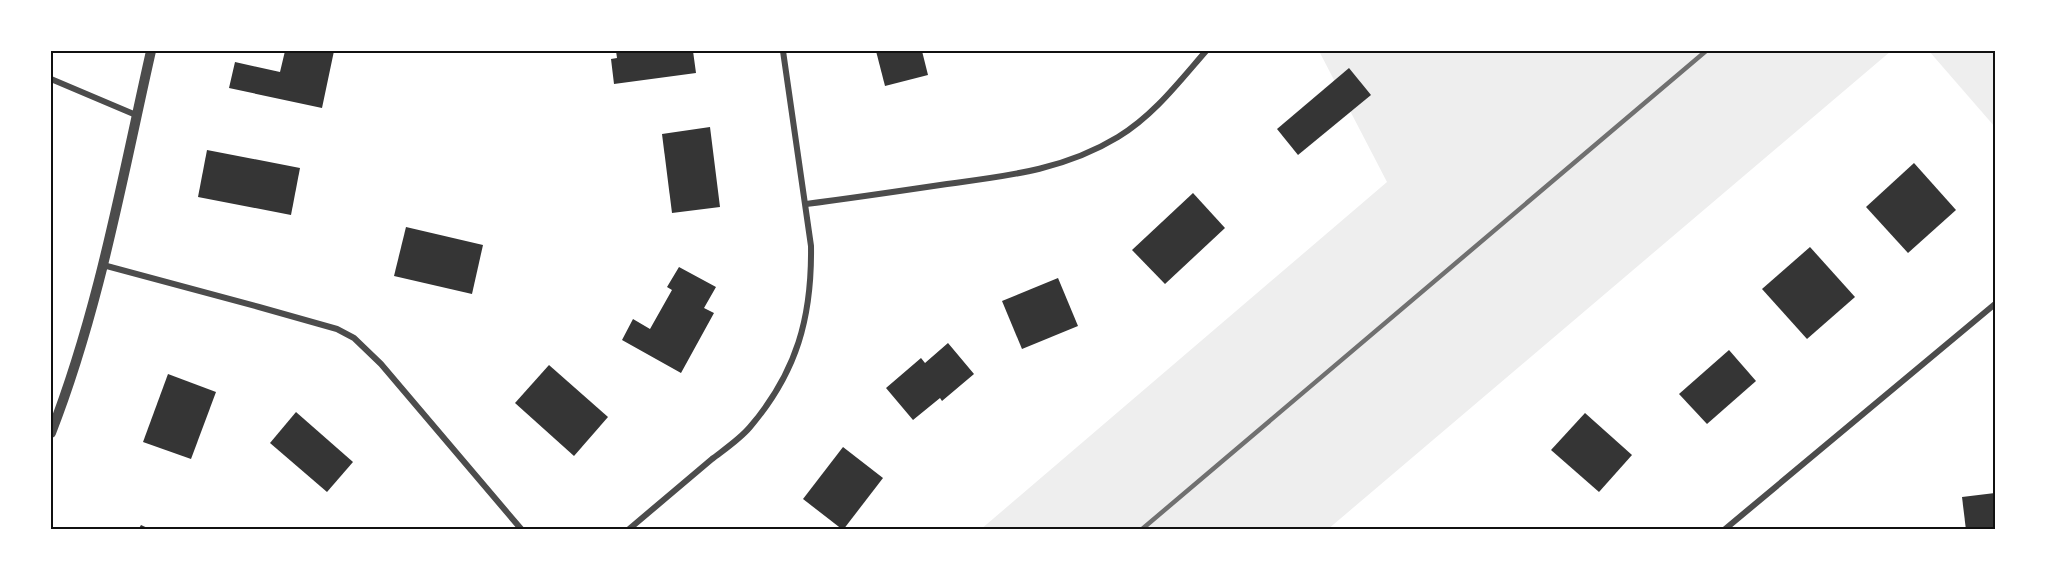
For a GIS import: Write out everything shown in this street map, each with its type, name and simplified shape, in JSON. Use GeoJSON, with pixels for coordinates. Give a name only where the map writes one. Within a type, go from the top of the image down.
{"type":"FeatureCollection","features":[{"type":"Feature","properties":{"kind":"street"},"geometry":{"type":"LineString","coordinates":[[51,433],[68,391],[103,265],[151,51]]}},
{"type":"Feature","properties":{"kind":"street"},"geometry":{"type":"LineString","coordinates":[[628,530],[749,428],[778,388],[792,362],[805,325],[811,278],[811,246],[783,51]]}},
{"type":"Feature","properties":{"kind":"street"},"geometry":{"type":"LineString","coordinates":[[806,204],[1006,176],[1045,169],[1075,159],[1118,137],[1150,114],[1206,51]]}},
{"type":"Feature","properties":{"kind":"street"},"geometry":{"type":"LineString","coordinates":[[51,79],[136,115]]}},
{"type":"Feature","properties":{"kind":"street"},"geometry":{"type":"LineString","coordinates":[[103,265],[337,329],[354,338],[381,364],[522,530]]}},
{"type":"Feature","properties":{"kind":"street"},"geometry":{"type":"LineString","coordinates":[[1725,530],[1995,304]]}},
{"type":"Feature","properties":{"kind":"shaded area"},"geometry":{"type":"Polygon","coordinates":[[[1319,51],[1891,51],[1327,530],[980,530],[1387,182],[1319,51]]]}},
{"type":"Feature","properties":{"kind":"shaded area"},"geometry":{"type":"Polygon","coordinates":[[[1929,51],[1995,51],[1995,127],[1929,51]]]}},
{"type":"Feature","properties":{"kind":"building"},"geometry":{"type":"Polygon","coordinates":[[[285,51],[334,51],[322,108],[229,88],[235,62],[280,72],[285,51]]]}},
{"type":"Feature","properties":{"kind":"building"},"geometry":{"type":"Polygon","coordinates":[[[616,51],[693,51],[696,73],[614,84],[611,59],[617,58],[616,51]]]}},
{"type":"Feature","properties":{"kind":"building"},"geometry":{"type":"Polygon","coordinates":[[[876,51],[922,51],[928,75],[885,86],[876,51]]]}},
{"type":"Feature","properties":{"kind":"building"},"geometry":{"type":"Polygon","coordinates":[[[1349,68],[1371,95],[1298,155],[1277,129],[1349,68]]]}},
{"type":"Feature","properties":{"kind":"building"},"geometry":{"type":"Polygon","coordinates":[[[710,127],[720,207],[672,213],[662,134],[710,127]]]}},
{"type":"Feature","properties":{"kind":"building"},"geometry":{"type":"Polygon","coordinates":[[[207,150],[300,168],[291,215],[198,197],[207,150]]]}},
{"type":"Feature","properties":{"kind":"building"},"geometry":{"type":"Polygon","coordinates":[[[1914,163],[1956,210],[1908,253],[1866,207],[1914,163]]]}},
{"type":"Feature","properties":{"kind":"building"},"geometry":{"type":"Polygon","coordinates":[[[1193,193],[1225,228],[1165,284],[1132,250],[1193,193]]]}},
{"type":"Feature","properties":{"kind":"building"},"geometry":{"type":"Polygon","coordinates":[[[406,227],[483,245],[472,294],[394,276],[406,227]]]}},
{"type":"Feature","properties":{"kind":"building"},"geometry":{"type":"Polygon","coordinates":[[[1810,247],[1855,297],[1807,339],[1762,289],[1810,247]]]}},
{"type":"Feature","properties":{"kind":"building"},"geometry":{"type":"Polygon","coordinates":[[[679,267],[716,287],[704,308],[714,313],[681,373],[622,340],[633,319],[650,329],[672,290],[667,287],[679,267]]]}},
{"type":"Feature","properties":{"kind":"building"},"geometry":{"type":"Polygon","coordinates":[[[1058,278],[1078,326],[1022,349],[1002,301],[1058,278]]]}},
{"type":"Feature","properties":{"kind":"building"},"geometry":{"type":"Polygon","coordinates":[[[948,343],[974,374],[942,401],[940,398],[913,420],[886,388],[921,358],[925,363],[948,343]]]}},
{"type":"Feature","properties":{"kind":"building"},"geometry":{"type":"Polygon","coordinates":[[[1729,350],[1756,381],[1707,424],[1679,394],[1729,350]]]}},
{"type":"Feature","properties":{"kind":"building"},"geometry":{"type":"Polygon","coordinates":[[[549,365],[608,417],[574,456],[515,403],[549,365]]]}},
{"type":"Feature","properties":{"kind":"building"},"geometry":{"type":"Polygon","coordinates":[[[168,374],[216,392],[191,459],[143,442],[168,374]]]}},
{"type":"Feature","properties":{"kind":"building"},"geometry":{"type":"Polygon","coordinates":[[[296,412],[353,462],[327,492],[270,443],[296,412]]]}},
{"type":"Feature","properties":{"kind":"building"},"geometry":{"type":"Polygon","coordinates":[[[1585,413],[1632,455],[1599,492],[1551,450],[1585,413]]]}},
{"type":"Feature","properties":{"kind":"building"},"geometry":{"type":"Polygon","coordinates":[[[843,447],[883,478],[843,530],[803,499],[843,447]]]}},
{"type":"Feature","properties":{"kind":"building"},"geometry":{"type":"Polygon","coordinates":[[[1995,493],[1995,530],[1966,530],[1962,497],[1995,493]]]}},
{"type":"Feature","properties":{"kind":"building"},"geometry":{"type":"Polygon","coordinates":[[[141,525],[152,530],[138,530],[141,525]]]}},
{"type":"Feature","properties":{"kind":"railway"},"geometry":{"type":"LineString","coordinates":[[1141,530],[1706,51]]}}]}
